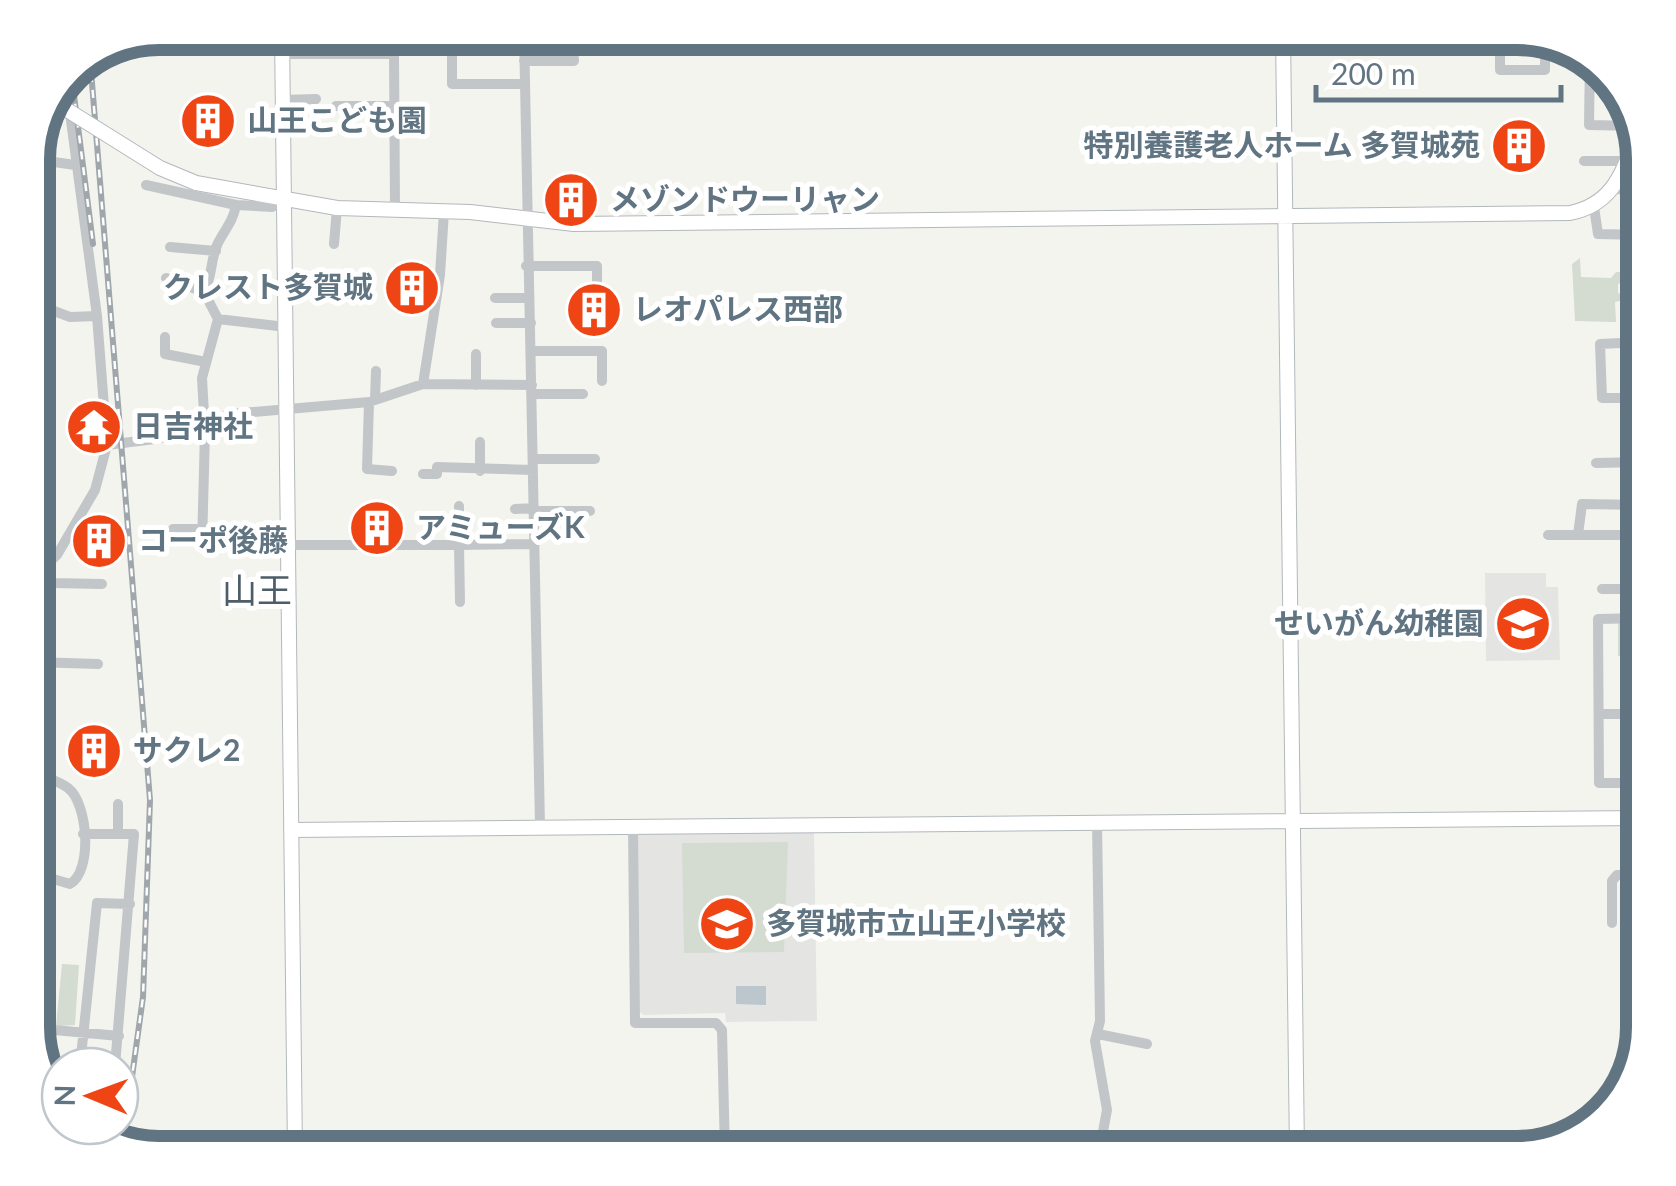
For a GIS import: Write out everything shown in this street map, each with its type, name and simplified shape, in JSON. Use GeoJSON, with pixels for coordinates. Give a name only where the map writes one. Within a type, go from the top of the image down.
{"type":"FeatureCollection","features":[{"type":"Feature","properties":{"kind":"street"},"geometry":{"type":"LineString","coordinates":[[283,50],[279,201],[286,327],[295,1136]]}},
{"type":"Feature","properties":{"kind":"street"},"geometry":{"type":"LineString","coordinates":[[394,209],[396,50]]}},
{"type":"Feature","properties":{"kind":"street"},"geometry":{"type":"LineString","coordinates":[[452,50],[452,84],[524,84]]}},
{"type":"Feature","properties":{"kind":"street"},"geometry":{"type":"LineString","coordinates":[[524,50],[540,826]]}},
{"type":"Feature","properties":{"kind":"street"},"geometry":{"type":"LineString","coordinates":[[524,61],[574,61],[573,50]]}},
{"type":"Feature","properties":{"kind":"street"},"geometry":{"type":"LineString","coordinates":[[1283,50],[1298,1136]]}},
{"type":"Feature","properties":{"kind":"street"},"geometry":{"type":"LineString","coordinates":[[1500,50],[1500,70],[1546,70],[1545,54]]}},
{"type":"Feature","properties":{"kind":"street"},"geometry":{"type":"LineString","coordinates":[[283,54],[394,54]]}},
{"type":"Feature","properties":{"kind":"street"},"geometry":{"type":"LineString","coordinates":[[1590,78],[1589,125],[1621,126]]}},
{"type":"Feature","properties":{"kind":"street"},"geometry":{"type":"LineString","coordinates":[[50,562],[94,490],[107,445],[96,316],[68,98]]}},
{"type":"Feature","properties":{"kind":"street"},"geometry":{"type":"LineString","coordinates":[[283,100],[316,100]]}},
{"type":"Feature","properties":{"kind":"street"},"geometry":{"type":"LineString","coordinates":[[336,106],[395,106]]}},
{"type":"Feature","properties":{"kind":"street"},"geometry":{"type":"LineString","coordinates":[[63,107],[160,168],[196,183],[279,201],[337,208],[444,211],[591,224],[1570,213],[1594,207],[1613,190],[1626,161],[1584,161]]}},
{"type":"Feature","properties":{"kind":"street"},"geometry":{"type":"LineString","coordinates":[[50,161],[75,165]]}},
{"type":"Feature","properties":{"kind":"street"},"geometry":{"type":"LineString","coordinates":[[146,185],[236,205],[272,208],[279,201]]}},
{"type":"Feature","properties":{"kind":"street"},"geometry":{"type":"LineString","coordinates":[[1613,190],[1626,190]]}},
{"type":"Feature","properties":{"kind":"street"},"geometry":{"type":"LineString","coordinates":[[204,292],[212,279],[216,251],[233,222],[236,205]]}},
{"type":"Feature","properties":{"kind":"street"},"geometry":{"type":"LineString","coordinates":[[1594,207],[1594,229],[1598,234],[1626,234]]}},
{"type":"Feature","properties":{"kind":"street"},"geometry":{"type":"LineString","coordinates":[[334,244],[337,208]]}},
{"type":"Feature","properties":{"kind":"street"},"geometry":{"type":"LineString","coordinates":[[423,384],[440,275],[444,211]]}},
{"type":"Feature","properties":{"kind":"street"},"geometry":{"type":"LineString","coordinates":[[170,247],[216,251]]}},
{"type":"Feature","properties":{"kind":"street"},"geometry":{"type":"LineString","coordinates":[[526,266],[597,266],[598,293]]}},
{"type":"Feature","properties":{"kind":"street"},"geometry":{"type":"LineString","coordinates":[[166,278],[204,292],[218,318],[206,362],[201,529],[204,548],[535,544]]}},
{"type":"Feature","properties":{"kind":"street"},"geometry":{"type":"LineString","coordinates":[[494,298],[527,298]]}},
{"type":"Feature","properties":{"kind":"street"},"geometry":{"type":"LineString","coordinates":[[50,309],[70,317],[96,316]]}},
{"type":"Feature","properties":{"kind":"street"},"geometry":{"type":"LineString","coordinates":[[218,318],[286,327]]}},
{"type":"Feature","properties":{"kind":"street"},"geometry":{"type":"LineString","coordinates":[[496,323],[531,323]]}},
{"type":"Feature","properties":{"kind":"street"},"geometry":{"type":"LineString","coordinates":[[166,337],[165,354],[206,362]]}},
{"type":"Feature","properties":{"kind":"street"},"geometry":{"type":"LineString","coordinates":[[1626,343],[1600,344],[1602,398],[1626,398]]}},
{"type":"Feature","properties":{"kind":"street"},"geometry":{"type":"LineString","coordinates":[[531,350],[602,351],[602,381]]}},
{"type":"Feature","properties":{"kind":"street"},"geometry":{"type":"LineString","coordinates":[[476,354],[476,385]]}},
{"type":"Feature","properties":{"kind":"street"},"geometry":{"type":"LineString","coordinates":[[376,371],[367,469],[392,471]]}},
{"type":"Feature","properties":{"kind":"street"},"geometry":{"type":"LineString","coordinates":[[107,445],[178,436],[230,414],[372,401],[423,384],[583,394]]}},
{"type":"Feature","properties":{"kind":"street"},"geometry":{"type":"LineString","coordinates":[[480,442],[480,472]]}},
{"type":"Feature","properties":{"kind":"street"},"geometry":{"type":"LineString","coordinates":[[422,474],[437,474],[437,468],[480,472],[595,459]]}},
{"type":"Feature","properties":{"kind":"street"},"geometry":{"type":"LineString","coordinates":[[1596,463],[1626,462]]}},
{"type":"Feature","properties":{"kind":"street"},"geometry":{"type":"LineString","coordinates":[[1578,535],[1582,504],[1626,505]]}},
{"type":"Feature","properties":{"kind":"street"},"geometry":{"type":"LineString","coordinates":[[458,506],[460,602]]}},
{"type":"Feature","properties":{"kind":"street"},"geometry":{"type":"LineString","coordinates":[[514,509],[590,510]]}},
{"type":"Feature","properties":{"kind":"street"},"geometry":{"type":"LineString","coordinates":[[173,529],[201,529]]}},
{"type":"Feature","properties":{"kind":"street"},"geometry":{"type":"LineString","coordinates":[[1548,535],[1626,535]]}},
{"type":"Feature","properties":{"kind":"street"},"geometry":{"type":"LineString","coordinates":[[50,582],[102,584]]}},
{"type":"Feature","properties":{"kind":"street"},"geometry":{"type":"LineString","coordinates":[[1602,589],[1626,589]]}},
{"type":"Feature","properties":{"kind":"street"},"geometry":{"type":"LineString","coordinates":[[1626,618],[1598,619],[1599,783],[1626,783]]}},
{"type":"Feature","properties":{"kind":"street"},"geometry":{"type":"LineString","coordinates":[[50,663],[98,664]]}},
{"type":"Feature","properties":{"kind":"street"},"geometry":{"type":"LineString","coordinates":[[1598,714],[1626,714]]}},
{"type":"Feature","properties":{"kind":"street"},"geometry":{"type":"LineString","coordinates":[[50,781],[69,788],[74,796],[83,834],[84,866],[78,880],[70,884],[50,878]]}},
{"type":"Feature","properties":{"kind":"street"},"geometry":{"type":"LineString","coordinates":[[118,804],[118,834]]}},
{"type":"Feature","properties":{"kind":"street"},"geometry":{"type":"LineString","coordinates":[[291,830],[1626,818]]}},
{"type":"Feature","properties":{"kind":"street"},"geometry":{"type":"LineString","coordinates":[[1097,822],[1098,1034],[1094,1041],[1107,1110],[1102,1136]]}},
{"type":"Feature","properties":{"kind":"street"},"geometry":{"type":"LineString","coordinates":[[634,826],[635,1023],[716,1023],[722,1030],[724,1136]]}},
{"type":"Feature","properties":{"kind":"street"},"geometry":{"type":"LineString","coordinates":[[83,834],[134,834],[118,1046]]}},
{"type":"Feature","properties":{"kind":"street"},"geometry":{"type":"LineString","coordinates":[[1612,923],[1612,881],[1616,875],[1626,875]]}},
{"type":"Feature","properties":{"kind":"street"},"geometry":{"type":"LineString","coordinates":[[82,1046],[96,903],[130,904]]}},
{"type":"Feature","properties":{"kind":"street"},"geometry":{"type":"LineString","coordinates":[[50,1029],[119,1036]]}},
{"type":"Feature","properties":{"kind":"street"},"geometry":{"type":"LineString","coordinates":[[1098,1034],[1148,1044]]}},
{"type":"Feature","properties":{"kind":"shaded area"},"geometry":{"type":"Polygon","coordinates":[[[1580,258],[1581,277],[1611,278],[1616,272],[1626,272],[1626,282],[1618,284],[1618,293],[1626,299],[1615,302],[1616,322],[1575,321],[1572,264],[1580,258]]]}},
{"type":"Feature","properties":{"kind":"shaded area","name":"せいがん幼稚園"},"geometry":{"type":"Polygon","coordinates":[[[1485,573],[1546,573],[1546,587],[1558,587],[1560,660],[1486,661],[1485,573]]]}},
{"type":"Feature","properties":{"kind":"shaded area"},"geometry":{"type":"Polygon","coordinates":[[[1618,614],[1626,614],[1626,656],[1618,656],[1618,614]]]}},
{"type":"Feature","properties":{"kind":"shaded area","name":"多賀城市立山王小学校"},"geometry":{"type":"Polygon","coordinates":[[[642,831],[814,833],[817,1021],[726,1022],[725,1013],[644,1015],[638,1011],[637,837],[642,831]]]}},
{"type":"Feature","properties":{"kind":"shaded area"},"geometry":{"type":"Polygon","coordinates":[[[788,842],[784,952],[684,953],[682,843],[788,842]]]}},
{"type":"Feature","properties":{"kind":"shaded area"},"geometry":{"type":"Polygon","coordinates":[[[62,964],[79,965],[75,1025],[56,1026],[62,964]]]}},
{"type":"Feature","properties":{"kind":"shaded area"},"geometry":{"type":"Polygon","coordinates":[[[736,986],[766,986],[766,1005],[736,1004],[736,986]]]}},
{"type":"Feature","properties":{"kind":"railway"},"geometry":{"type":"LineString","coordinates":[[91,74],[150,800],[143,997],[136,1046]]}},
{"type":"Feature","properties":{"kind":"railway"},"geometry":{"type":"LineString","coordinates":[[74,92],[93,244]]}},
{"type":"Feature","properties":{"kind":"place","name":"山王こども園"},"geometry":{"type":"Point","coordinates":[208,121]}},
{"type":"Feature","properties":{"kind":"place","name":"特別養護老人ホーム 多賀城苑"},"geometry":{"type":"Point","coordinates":[1519,146]}},
{"type":"Feature","properties":{"kind":"place","name":"メゾンドウーリャン"},"geometry":{"type":"Point","coordinates":[571,200]}},
{"type":"Feature","properties":{"kind":"place","name":"クレスト多賀城"},"geometry":{"type":"Point","coordinates":[412,288]}},
{"type":"Feature","properties":{"kind":"place","name":"レオパレス西部"},"geometry":{"type":"Point","coordinates":[594,310]}},
{"type":"Feature","properties":{"kind":"place","name":"日吉神社"},"geometry":{"type":"Point","coordinates":[94,427]}},
{"type":"Feature","properties":{"kind":"place","name":"アミューズK"},"geometry":{"type":"Point","coordinates":[377,528]}},
{"type":"Feature","properties":{"kind":"place","name":"コーポ後藤"},"geometry":{"type":"Point","coordinates":[99,541]}},
{"type":"Feature","properties":{"kind":"place","name":"せいがん幼稚園"},"geometry":{"type":"Point","coordinates":[1523,624]}},
{"type":"Feature","properties":{"kind":"place","name":"サクレ2"},"geometry":{"type":"Point","coordinates":[94,751]}},
{"type":"Feature","properties":{"kind":"place","name":"多賀城市立山王小学校"},"geometry":{"type":"Point","coordinates":[727,924]}},
{"type":"Feature","properties":{"kind":"district","name":"山王"},"geometry":{"type":"Point","coordinates":[257,591]}}]}
